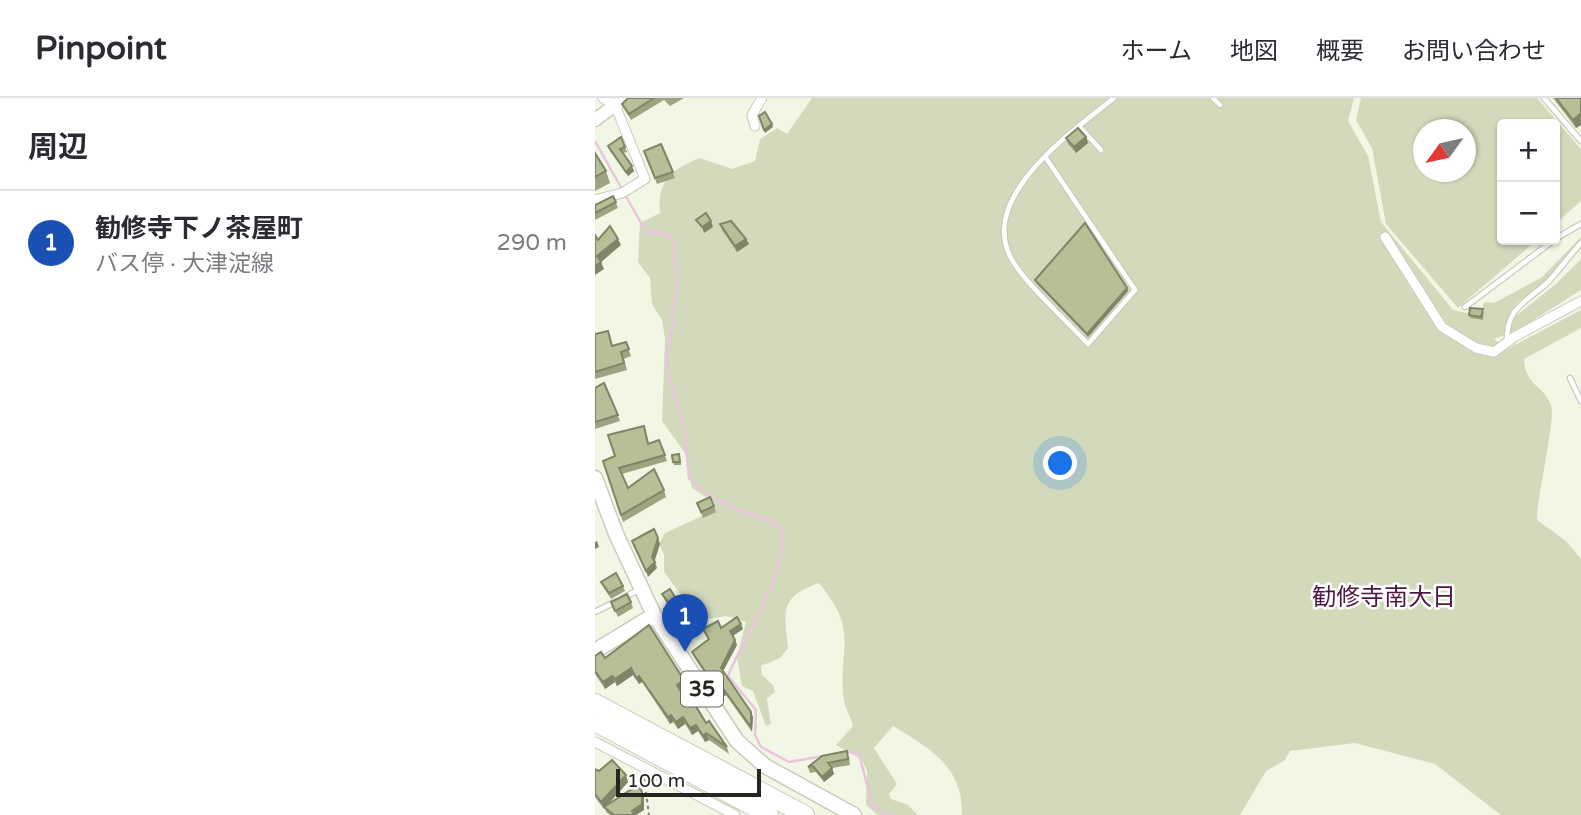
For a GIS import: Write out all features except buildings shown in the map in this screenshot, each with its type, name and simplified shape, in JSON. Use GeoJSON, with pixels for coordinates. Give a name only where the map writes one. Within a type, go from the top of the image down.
{"type":"FeatureCollection","features":[{"type":"Feature","properties":{"kind":"highway"},"geometry":{"type":"LineString","coordinates":[[595,703],[805,815]]}},
{"type":"Feature","properties":{"kind":"highway"},"geometry":{"type":"LineString","coordinates":[[595,722],[769,815]]}},
{"type":"Feature","properties":{"kind":"main road","name":"35"},"geometry":{"type":"LineString","coordinates":[[595,478],[601,514],[654,615],[737,741],[748,754],[854,815]]}},
{"type":"Feature","properties":{"kind":"main road"},"geometry":{"type":"LineString","coordinates":[[595,652],[654,615]]}},
{"type":"Feature","properties":{"kind":"street"},"geometry":{"type":"LineString","coordinates":[[603,98],[620,102]]}},
{"type":"Feature","properties":{"kind":"street"},"geometry":{"type":"LineString","coordinates":[[755,126],[752,115],[762,98]]}},
{"type":"Feature","properties":{"kind":"street"},"geometry":{"type":"LineString","coordinates":[[595,120],[620,102]]}},
{"type":"Feature","properties":{"kind":"street"},"geometry":{"type":"LineString","coordinates":[[595,200],[622,193],[645,179],[620,102]]}},
{"type":"Feature","properties":{"kind":"street"},"geometry":{"type":"LineString","coordinates":[[1385,237],[1443,327],[1476,348],[1494,352],[1581,301]]}},
{"type":"Feature","properties":{"kind":"street"},"geometry":{"type":"LineString","coordinates":[[595,742],[735,815]]}},
{"type":"Feature","properties":{"kind":"lane"},"geometry":{"type":"LineString","coordinates":[[1046,158],[1135,290],[1088,344],[1009,256],[1005,228],[1008,201],[1046,158],[1079,126],[1114,98]]}},
{"type":"Feature","properties":{"kind":"lane"},"geometry":{"type":"LineString","coordinates":[[1213,98],[1220,105]]}},
{"type":"Feature","properties":{"kind":"lane"},"geometry":{"type":"LineString","coordinates":[[1544,98],[1581,141]]}},
{"type":"Feature","properties":{"kind":"lane"},"geometry":{"type":"LineString","coordinates":[[1079,126],[1101,150]]}},
{"type":"Feature","properties":{"kind":"lane"},"geometry":{"type":"LineString","coordinates":[[1560,236],[1581,224]]}},
{"type":"Feature","properties":{"kind":"lane"},"geometry":{"type":"LineString","coordinates":[[1507,342],[1506,325],[1515,309],[1549,281],[1581,243]]}},
{"type":"Feature","properties":{"kind":"lane"},"geometry":{"type":"LineString","coordinates":[[1465,307],[1546,245]]}},
{"type":"Feature","properties":{"kind":"lane"},"geometry":{"type":"LineString","coordinates":[[1570,378],[1581,401]]}},
{"type":"Feature","properties":{"kind":"lane"},"geometry":{"type":"LineString","coordinates":[[595,612],[641,589]]}},
{"type":"Feature","properties":{"kind":"path"},"geometry":{"type":"LineString","coordinates":[[642,771],[649,795],[649,815]]}},
{"type":"Feature","properties":{"kind":"green space"},"geometry":{"type":"Polygon","coordinates":[[[812,98],[1354,98],[1348,121],[1368,156],[1381,222],[1453,310],[1484,317],[1483,304],[1494,303],[1541,278],[1581,237],[1579,246],[1540,287],[1517,302],[1510,314],[1516,316],[1556,284],[1581,259],[1581,290],[1516,331],[1494,339],[1507,349],[1581,310],[1581,328],[1524,359],[1528,375],[1548,398],[1552,413],[1537,520],[1566,541],[1581,559],[1581,815],[1501,815],[1435,764],[1355,743],[1290,751],[1285,760],[1266,771],[1240,815],[962,815],[961,798],[950,771],[931,751],[893,726],[874,748],[897,784],[889,794],[891,799],[908,805],[918,815],[878,815],[866,805],[867,771],[862,760],[836,745],[853,726],[843,695],[845,637],[839,613],[819,583],[806,588],[791,599],[786,614],[788,648],[780,658],[761,666],[762,675],[773,685],[775,692],[767,699],[771,724],[766,726],[753,691],[742,686],[737,657],[746,622],[726,616],[709,619],[693,611],[664,572],[664,554],[659,544],[665,533],[713,511],[715,503],[692,488],[685,453],[662,421],[665,339],[662,320],[652,304],[650,278],[638,262],[640,223],[660,213],[661,193],[674,172],[700,158],[732,169],[755,161],[760,139],[777,128],[787,134],[812,98]]]}},
{"type":"Feature","properties":{"kind":"green space"},"geometry":{"type":"Polygon","coordinates":[[[1361,98],[1537,98],[1555,119],[1497,119],[1497,245],[1531,245],[1458,308],[1386,224],[1372,148],[1356,120],[1361,98]]]}},
{"type":"Feature","properties":{"kind":"green space"},"geometry":{"type":"Polygon","coordinates":[[[1560,125],[1581,149],[1581,201],[1560,220],[1560,125]]]}},
{"type":"Feature","properties":{"kind":"waterway"},"geometry":{"type":"LineString","coordinates":[[595,141],[646,232],[661,233],[673,240],[677,288],[672,310],[673,325],[667,353],[667,370],[684,425],[689,478],[719,501],[778,525],[782,539],[781,557],[775,578],[728,676],[756,710],[755,735],[761,747],[789,762],[823,756]]}},
{"type":"Feature","properties":{"kind":"waterway"},"geometry":{"type":"LineString","coordinates":[[847,752],[856,753],[860,758],[873,807],[889,815]]}},
{"type":"Feature","properties":{"kind":"place","name":"勧修寺下ノ茶屋町"},"geometry":{"type":"Point","coordinates":[685,652]}},
{"type":"Feature","properties":{"kind":"district","name":"勧修寺南大日"},"geometry":{"type":"Point","coordinates":[1384,597]}}]}
